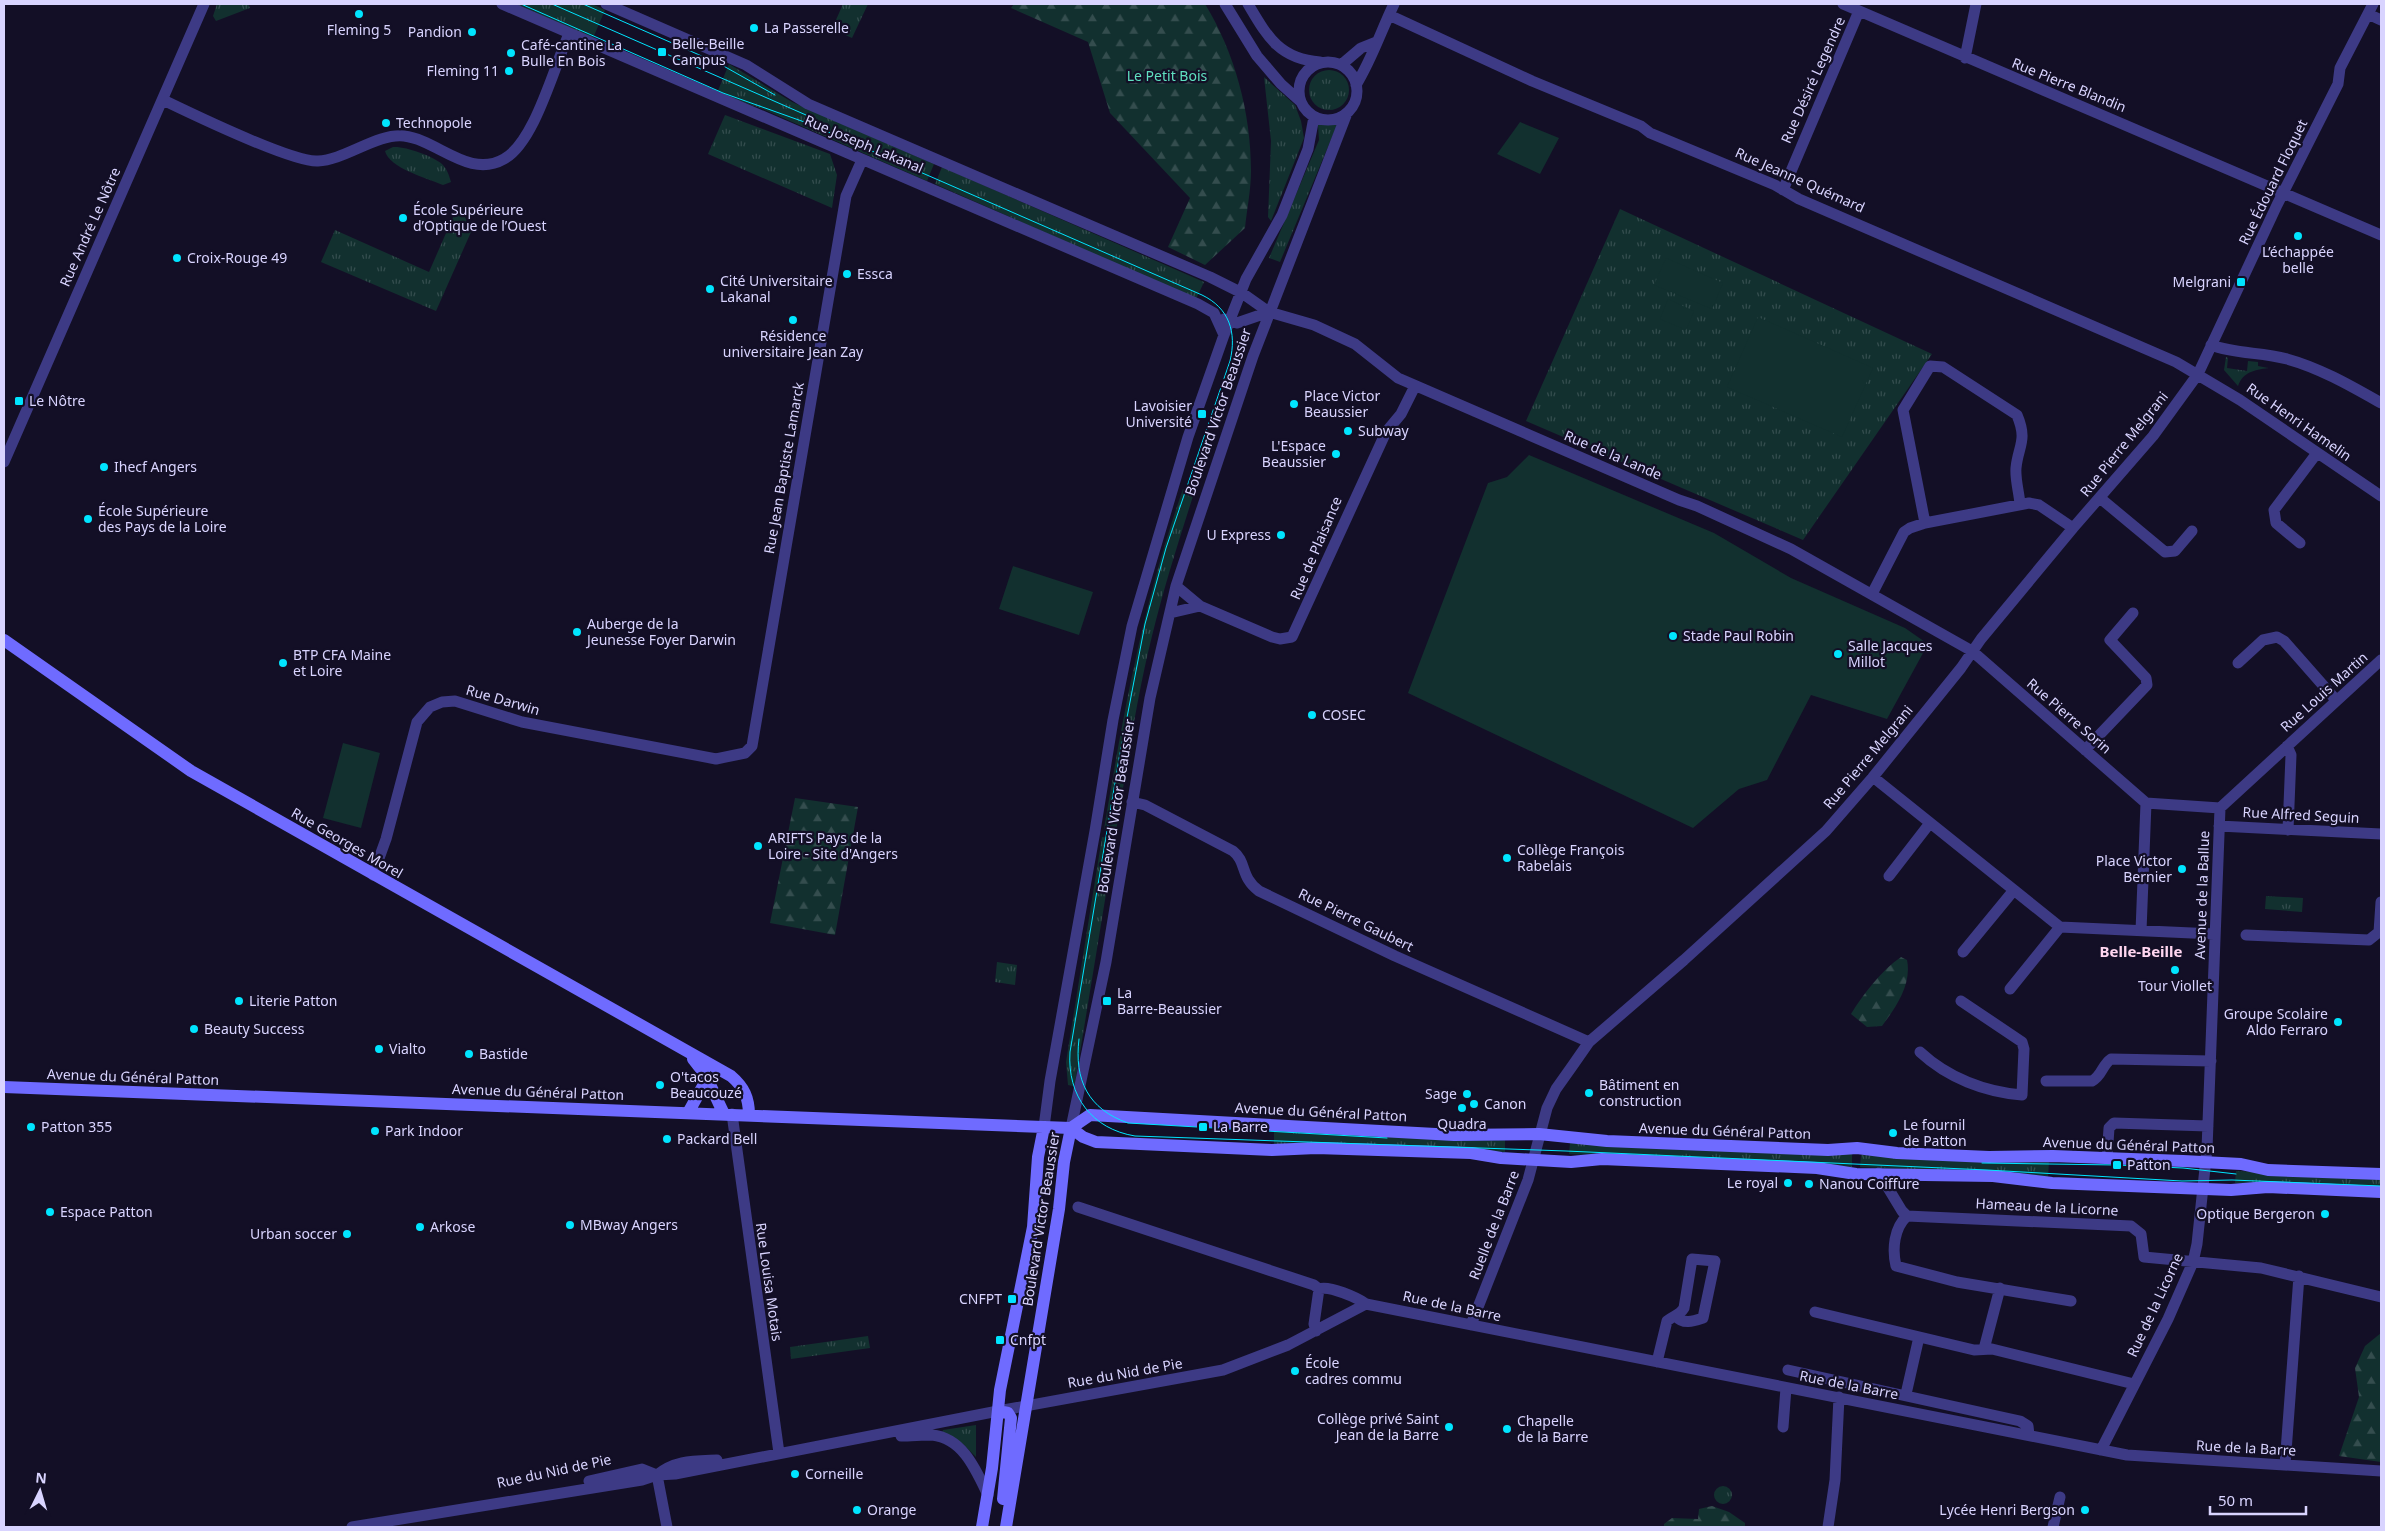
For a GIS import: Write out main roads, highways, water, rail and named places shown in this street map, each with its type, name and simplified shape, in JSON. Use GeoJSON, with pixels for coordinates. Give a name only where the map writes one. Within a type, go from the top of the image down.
{"type":"FeatureCollection","features":[{"type":"Feature","properties":{"kind":"tram line"},"geometry":{"type":"LineString","coordinates":[[521,4],[723,93],[810,124],[1202,295],[1211,300],[1225,314],[1229,322],[1232,340],[1230,361],[1166,548],[1145,624],[1119,759],[1070,1052],[1070,1068],[1078,1096],[1085,1108],[1106,1126],[1135,1136],[1566,1151],[1987,1170],[2182,1181],[2232,1180],[2381,1186]]}},
{"type":"Feature","properties":{"kind":"tram line"},"geometry":{"type":"LineString","coordinates":[[552,4],[806,115]]}},
{"type":"Feature","properties":{"kind":"tram line"},"geometry":{"type":"LineString","coordinates":[[583,4],[720,64],[775,95]]}},
{"type":"Feature","properties":{"kind":"tram line"},"geometry":{"type":"LineString","coordinates":[[1079,1039],[1079,1067],[1087,1091],[1103,1110],[1128,1123],[1387,1138]]}},
{"type":"Feature","properties":{"kind":"tram line"},"geometry":{"type":"LineString","coordinates":[[1982,1163],[2117,1165],[2183,1168],[2236,1174]]}},
{"type":"Feature","properties":{"kind":"place","name":"Fleming 5"},"geometry":{"type":"Point","coordinates":[359,14]}},
{"type":"Feature","properties":{"kind":"place","name":"La Passerelle"},"geometry":{"type":"Point","coordinates":[754,28]}},
{"type":"Feature","properties":{"kind":"place","name":"Pandion"},"geometry":{"type":"Point","coordinates":[472,32]}},
{"type":"Feature","properties":{"kind":"place","name":"Belle-Beille Campus"},"geometry":{"type":"Point","coordinates":[662,52]}},
{"type":"Feature","properties":{"kind":"place","name":"Café-cantine La Bulle En Bois"},"geometry":{"type":"Point","coordinates":[511,53]}},
{"type":"Feature","properties":{"kind":"place","name":"Fleming 11"},"geometry":{"type":"Point","coordinates":[509,71]}},
{"type":"Feature","properties":{"kind":"place","name":"Technopole"},"geometry":{"type":"Point","coordinates":[386,123]}},
{"type":"Feature","properties":{"kind":"place","name":"École Supérieure d’Optique de l’Ouest"},"geometry":{"type":"Point","coordinates":[403,218]}},
{"type":"Feature","properties":{"kind":"place","name":"L’échappée belle"},"geometry":{"type":"Point","coordinates":[2298,236]}},
{"type":"Feature","properties":{"kind":"place","name":"Croix-Rouge 49"},"geometry":{"type":"Point","coordinates":[177,258]}},
{"type":"Feature","properties":{"kind":"place","name":"Essca"},"geometry":{"type":"Point","coordinates":[847,274]}},
{"type":"Feature","properties":{"kind":"place","name":"Melgrani"},"geometry":{"type":"Point","coordinates":[2241,282]}},
{"type":"Feature","properties":{"kind":"place","name":"Cité Universitaire Lakanal"},"geometry":{"type":"Point","coordinates":[710,289]}},
{"type":"Feature","properties":{"kind":"place","name":"Résidence universitaire Jean Zay"},"geometry":{"type":"Point","coordinates":[793,320]}},
{"type":"Feature","properties":{"kind":"place","name":"Le Nôtre"},"geometry":{"type":"Point","coordinates":[19,401]}},
{"type":"Feature","properties":{"kind":"place","name":"Place Victor Beaussier"},"geometry":{"type":"Point","coordinates":[1294,404]}},
{"type":"Feature","properties":{"kind":"place","name":"Lavoisier Université"},"geometry":{"type":"Point","coordinates":[1202,414]}},
{"type":"Feature","properties":{"kind":"place","name":"Subway"},"geometry":{"type":"Point","coordinates":[1348,431]}},
{"type":"Feature","properties":{"kind":"place","name":"L'Espace Beaussier"},"geometry":{"type":"Point","coordinates":[1336,454]}},
{"type":"Feature","properties":{"kind":"place","name":"Ihecf Angers"},"geometry":{"type":"Point","coordinates":[104,467]}},
{"type":"Feature","properties":{"kind":"place","name":"École Supérieure des Pays de la Loire"},"geometry":{"type":"Point","coordinates":[88,519]}},
{"type":"Feature","properties":{"kind":"place","name":"U Express"},"geometry":{"type":"Point","coordinates":[1281,535]}},
{"type":"Feature","properties":{"kind":"place","name":"Auberge de la Jeunesse Foyer Darwin"},"geometry":{"type":"Point","coordinates":[577,632]}},
{"type":"Feature","properties":{"kind":"place","name":"Stade Paul Robin"},"geometry":{"type":"Point","coordinates":[1673,636]}},
{"type":"Feature","properties":{"kind":"place","name":"Salle Jacques Millot"},"geometry":{"type":"Point","coordinates":[1838,654]}},
{"type":"Feature","properties":{"kind":"place","name":"BTP CFA Maine et Loire"},"geometry":{"type":"Point","coordinates":[283,663]}},
{"type":"Feature","properties":{"kind":"place","name":"COSEC"},"geometry":{"type":"Point","coordinates":[1312,715]}},
{"type":"Feature","properties":{"kind":"place","name":"ARIFTS Pays de la Loire - Site d'Angers"},"geometry":{"type":"Point","coordinates":[758,846]}},
{"type":"Feature","properties":{"kind":"place","name":"Collège François Rabelais"},"geometry":{"type":"Point","coordinates":[1507,858]}},
{"type":"Feature","properties":{"kind":"place","name":"Place Victor Bernier"},"geometry":{"type":"Point","coordinates":[2182,869]}},
{"type":"Feature","properties":{"kind":"place","name":"Tour Viollet"},"geometry":{"type":"Point","coordinates":[2175,970]}},
{"type":"Feature","properties":{"kind":"place","name":"Literie Patton"},"geometry":{"type":"Point","coordinates":[239,1001]}},
{"type":"Feature","properties":{"kind":"place","name":"La Barre-Beaussier"},"geometry":{"type":"Point","coordinates":[1107,1001]}},
{"type":"Feature","properties":{"kind":"place","name":"Groupe Scolaire Aldo Ferraro"},"geometry":{"type":"Point","coordinates":[2338,1022]}},
{"type":"Feature","properties":{"kind":"place","name":"Beauty Success"},"geometry":{"type":"Point","coordinates":[194,1029]}},
{"type":"Feature","properties":{"kind":"place","name":"Vialto"},"geometry":{"type":"Point","coordinates":[379,1049]}},
{"type":"Feature","properties":{"kind":"place","name":"Bastide"},"geometry":{"type":"Point","coordinates":[469,1054]}},
{"type":"Feature","properties":{"kind":"place","name":"O'tacos Beaucouzé"},"geometry":{"type":"Point","coordinates":[660,1085]}},
{"type":"Feature","properties":{"kind":"place","name":"Bâtiment en construction"},"geometry":{"type":"Point","coordinates":[1589,1093]}},
{"type":"Feature","properties":{"kind":"place","name":"Sage"},"geometry":{"type":"Point","coordinates":[1467,1094]}},
{"type":"Feature","properties":{"kind":"place","name":"Canon"},"geometry":{"type":"Point","coordinates":[1474,1104]}},
{"type":"Feature","properties":{"kind":"place","name":"Quadra"},"geometry":{"type":"Point","coordinates":[1462,1108]}},
{"type":"Feature","properties":{"kind":"place","name":"Patton 355"},"geometry":{"type":"Point","coordinates":[31,1127]}},
{"type":"Feature","properties":{"kind":"place","name":"La Barre"},"geometry":{"type":"Point","coordinates":[1203,1127]}},
{"type":"Feature","properties":{"kind":"place","name":"Park Indoor"},"geometry":{"type":"Point","coordinates":[375,1131]}},
{"type":"Feature","properties":{"kind":"place","name":"Le fournil de Patton"},"geometry":{"type":"Point","coordinates":[1893,1133]}},
{"type":"Feature","properties":{"kind":"place","name":"Packard Bell"},"geometry":{"type":"Point","coordinates":[667,1139]}},
{"type":"Feature","properties":{"kind":"place","name":"Patton"},"geometry":{"type":"Point","coordinates":[2117,1165]}},
{"type":"Feature","properties":{"kind":"place","name":"Le royal"},"geometry":{"type":"Point","coordinates":[1788,1183]}},
{"type":"Feature","properties":{"kind":"place","name":"Nanou Coiffure"},"geometry":{"type":"Point","coordinates":[1809,1184]}},
{"type":"Feature","properties":{"kind":"place","name":"Espace Patton"},"geometry":{"type":"Point","coordinates":[50,1212]}},
{"type":"Feature","properties":{"kind":"place","name":"Optique Bergeron"},"geometry":{"type":"Point","coordinates":[2325,1214]}},
{"type":"Feature","properties":{"kind":"place","name":"MBway Angers"},"geometry":{"type":"Point","coordinates":[570,1225]}},
{"type":"Feature","properties":{"kind":"place","name":"Arkose"},"geometry":{"type":"Point","coordinates":[420,1227]}},
{"type":"Feature","properties":{"kind":"place","name":"Urban soccer"},"geometry":{"type":"Point","coordinates":[347,1234]}},
{"type":"Feature","properties":{"kind":"place","name":"CNFPT"},"geometry":{"type":"Point","coordinates":[1012,1299]}},
{"type":"Feature","properties":{"kind":"place","name":"Cnfpt"},"geometry":{"type":"Point","coordinates":[1000,1340]}},
{"type":"Feature","properties":{"kind":"place","name":"École cadres commu"},"geometry":{"type":"Point","coordinates":[1295,1371]}},
{"type":"Feature","properties":{"kind":"place","name":"Collège privé Saint Jean de la Barre"},"geometry":{"type":"Point","coordinates":[1449,1427]}},
{"type":"Feature","properties":{"kind":"place","name":"Chapelle de la Barre"},"geometry":{"type":"Point","coordinates":[1507,1429]}},
{"type":"Feature","properties":{"kind":"place","name":"Corneille"},"geometry":{"type":"Point","coordinates":[795,1474]}},
{"type":"Feature","properties":{"kind":"place","name":"Orange"},"geometry":{"type":"Point","coordinates":[857,1510]}},
{"type":"Feature","properties":{"kind":"place","name":"Lycée Henri Bergson"},"geometry":{"type":"Point","coordinates":[2085,1510]}},
{"type":"Feature","properties":{"kind":"district","name":"Belle-Beille"},"geometry":{"type":"Point","coordinates":[2141,952]}},
{"type":"Feature","properties":{"kind":"park label","name":"Le Petit Bois"},"geometry":{"type":"Point","coordinates":[1167,76]}}]}
